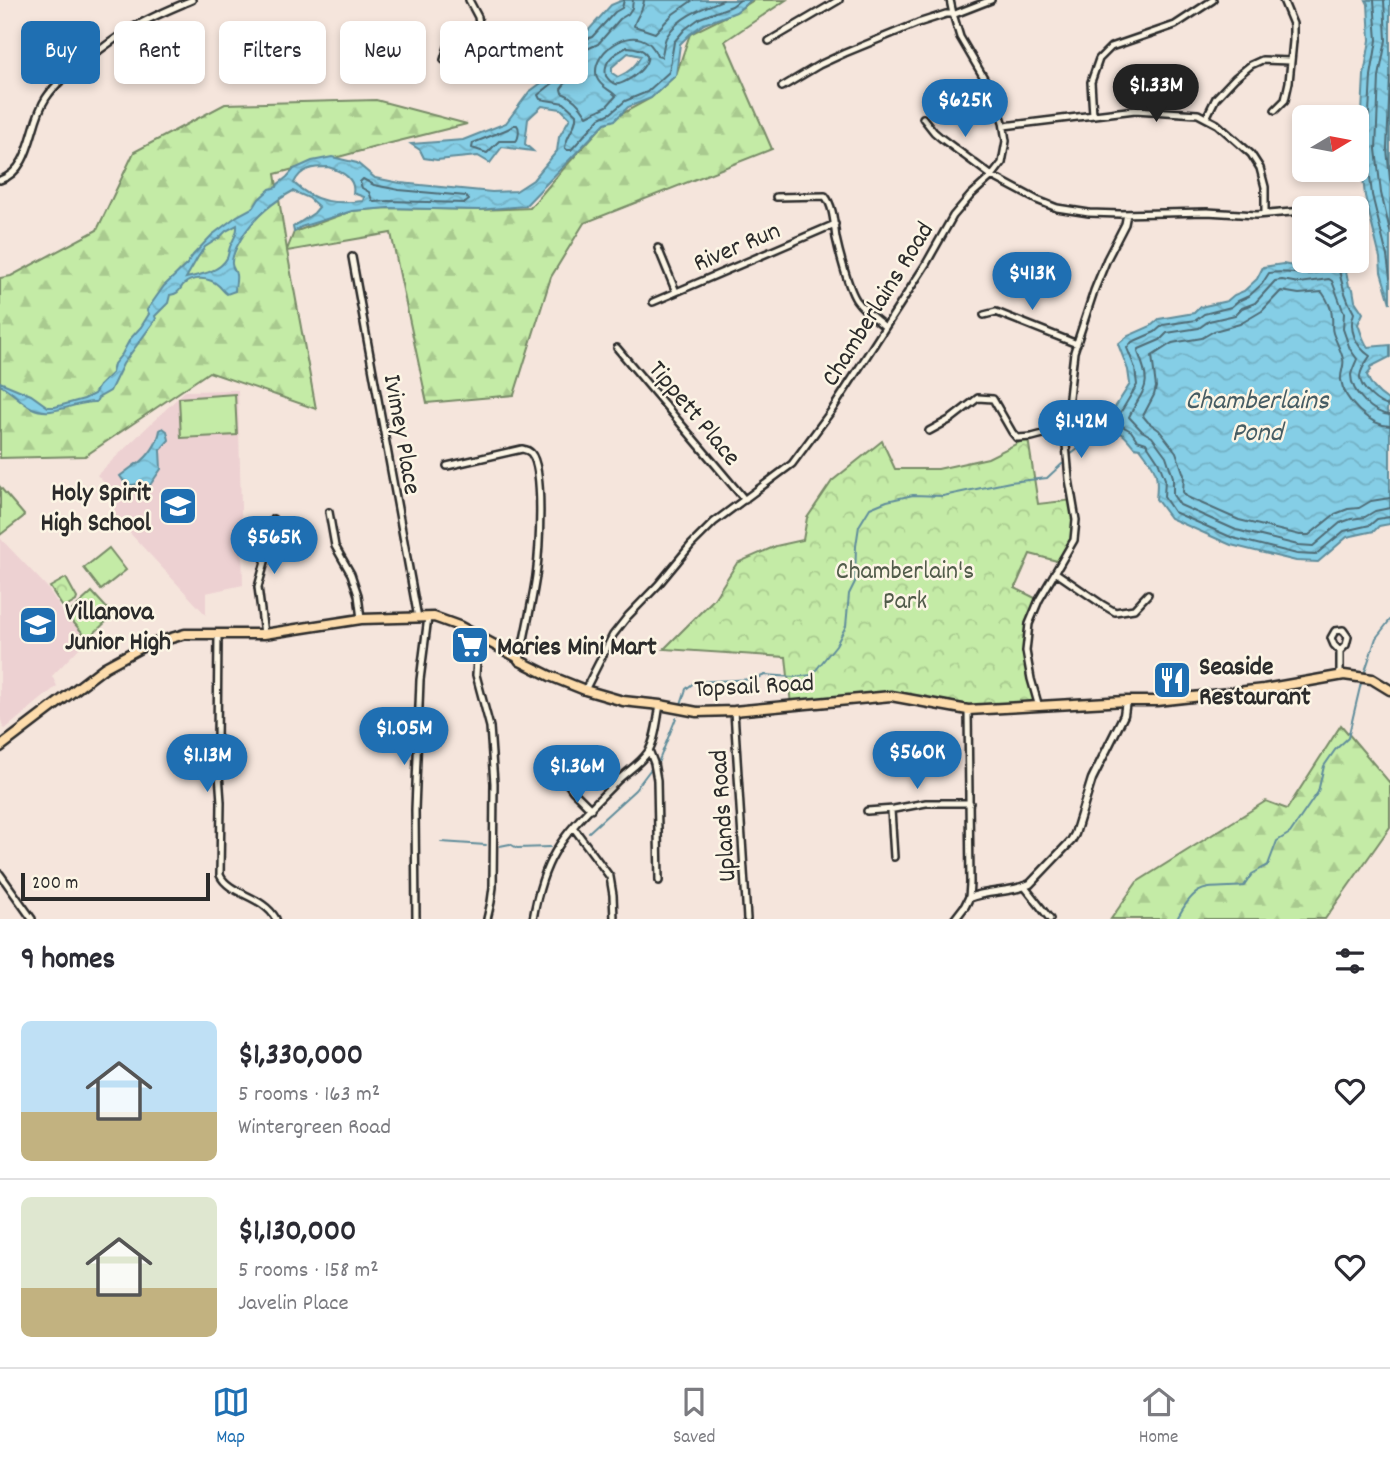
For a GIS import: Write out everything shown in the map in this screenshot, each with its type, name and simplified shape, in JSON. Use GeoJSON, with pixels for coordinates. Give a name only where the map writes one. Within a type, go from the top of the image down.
{"type":"FeatureCollection","features":[{"type":"Feature","properties":{"kind":"main road","name":"Topsail Road"},"geometry":{"type":"LineString","coordinates":[[0,747],[105,667],[144,646],[186,634],[264,634],[360,619],[434,617],[460,626],[520,661],[585,690],[623,701],[697,712],[891,696],[968,710],[1157,701],[1264,689],[1344,674],[1372,679],[1390,690]]}},
{"type":"Feature","properties":{"kind":"street"},"geometry":{"type":"LineString","coordinates":[[0,180],[14,173],[23,160],[44,100],[55,86],[130,29],[192,0]]}},
{"type":"Feature","properties":{"kind":"street"},"geometry":{"type":"LineString","coordinates":[[469,0],[479,21]]}},
{"type":"Feature","properties":{"kind":"street"},"geometry":{"type":"LineString","coordinates":[[768,41],[839,0]]}},
{"type":"Feature","properties":{"kind":"street"},"geometry":{"type":"LineString","coordinates":[[950,0],[960,37],[994,95],[1004,126],[1006,141],[1002,163],[992,176]]}},
{"type":"Feature","properties":{"kind":"street"},"geometry":{"type":"LineString","coordinates":[[782,87],[838,56],[918,23],[991,0]]}},
{"type":"Feature","properties":{"kind":"street"},"geometry":{"type":"LineString","coordinates":[[1093,115],[1091,82],[1099,59],[1111,47],[1175,25],[1213,0]]}},
{"type":"Feature","properties":{"kind":"street"},"geometry":{"type":"LineString","coordinates":[[1275,110],[1286,100],[1292,61],[1293,24],[1283,0]]}},
{"type":"Feature","properties":{"kind":"street"},"geometry":{"type":"LineString","coordinates":[[1206,118],[1216,99],[1251,65],[1262,60],[1292,61]]}},
{"type":"Feature","properties":{"kind":"street"},"geometry":{"type":"LineString","coordinates":[[1004,126],[1135,110],[1198,114],[1217,124],[1251,154],[1260,168],[1265,187],[1265,214]]}},
{"type":"Feature","properties":{"kind":"street"},"geometry":{"type":"LineString","coordinates":[[923,118],[941,138],[992,176],[1057,208],[1127,214],[1292,212]]}},
{"type":"Feature","properties":{"kind":"street","name":"Chamberlains Road"},"geometry":{"type":"LineString","coordinates":[[585,690],[613,635],[714,522],[792,464],[832,410],[926,264],[953,216],[992,176]]}},
{"type":"Feature","properties":{"kind":"street"},"geometry":{"type":"LineString","coordinates":[[776,197],[825,196],[829,200],[836,238],[854,298],[885,327]]}},
{"type":"Feature","properties":{"kind":"street"},"geometry":{"type":"LineString","coordinates":[[1039,707],[1026,651],[1029,624],[1039,600],[1074,540],[1076,520],[1069,478],[1066,428],[1074,352],[1094,291],[1125,224],[1127,214]]}},
{"type":"Feature","properties":{"kind":"street","name":"River Run"},"geometry":{"type":"LineString","coordinates":[[653,302],[835,225]]}},
{"type":"Feature","properties":{"kind":"street"},"geometry":{"type":"LineString","coordinates":[[657,248],[676,292]]}},
{"type":"Feature","properties":{"kind":"street","name":"Ivimey Place"},"geometry":{"type":"LineString","coordinates":[[352,257],[418,618]]}},
{"type":"Feature","properties":{"kind":"street"},"geometry":{"type":"LineString","coordinates":[[984,315],[996,312],[1077,344]]}},
{"type":"Feature","properties":{"kind":"street","name":"Tippett Place"},"geometry":{"type":"LineString","coordinates":[[617,348],[745,500]]}},
{"type":"Feature","properties":{"kind":"street"},"geometry":{"type":"LineString","coordinates":[[929,431],[951,419],[978,398],[993,399],[1017,438],[1066,428]]}},
{"type":"Feature","properties":{"kind":"street"},"geometry":{"type":"LineString","coordinates":[[447,466],[522,449],[529,450],[533,455],[539,482],[540,505],[537,561],[520,661]]}},
{"type":"Feature","properties":{"kind":"street"},"geometry":{"type":"LineString","coordinates":[[329,512],[335,546],[351,573],[358,595],[360,619]]}},
{"type":"Feature","properties":{"kind":"street"},"geometry":{"type":"LineString","coordinates":[[264,634],[258,587],[273,519]]}},
{"type":"Feature","properties":{"kind":"street"},"geometry":{"type":"LineString","coordinates":[[1055,572],[1115,612],[1134,610],[1148,594]]}},
{"type":"Feature","properties":{"kind":"street"},"geometry":{"type":"LineString","coordinates":[[416,919],[415,810],[420,680],[428,617]]}},
{"type":"Feature","properties":{"kind":"street"},"geometry":{"type":"LineString","coordinates":[[218,634],[216,745],[221,802],[220,876],[226,884],[263,904],[275,919]]}},
{"type":"Feature","properties":{"kind":"street"},"geometry":{"type":"LineString","coordinates":[[482,638],[476,675],[490,727],[494,783],[493,887],[487,919]]}},
{"type":"Feature","properties":{"kind":"street"},"geometry":{"type":"LineString","coordinates":[[1340,651],[1340,675]]}},
{"type":"Feature","properties":{"kind":"street"},"geometry":{"type":"LineString","coordinates":[[969,898],[1024,886],[1075,836],[1091,779],[1125,715],[1126,701]]}},
{"type":"Feature","properties":{"kind":"street"},"geometry":{"type":"LineString","coordinates":[[533,919],[539,891],[551,859],[573,827],[649,750],[660,705]]}},
{"type":"Feature","properties":{"kind":"street"},"geometry":{"type":"LineString","coordinates":[[955,919],[969,898],[971,883],[968,710]]}},
{"type":"Feature","properties":{"kind":"street","name":"Uplands Road"},"geometry":{"type":"LineString","coordinates":[[734,711],[747,919]]}},
{"type":"Feature","properties":{"kind":"street"},"geometry":{"type":"LineString","coordinates":[[649,750],[657,780],[659,881]]}},
{"type":"Feature","properties":{"kind":"street"},"geometry":{"type":"LineString","coordinates":[[563,777],[591,809]]}},
{"type":"Feature","properties":{"kind":"street"},"geometry":{"type":"LineString","coordinates":[[867,811],[891,810],[926,803],[970,803]]}},
{"type":"Feature","properties":{"kind":"street"},"geometry":{"type":"LineString","coordinates":[[891,810],[894,857]]}},
{"type":"Feature","properties":{"kind":"street"},"geometry":{"type":"LineString","coordinates":[[573,827],[610,877],[614,895],[614,919]]}},
{"type":"Feature","properties":{"kind":"street"},"geometry":{"type":"LineString","coordinates":[[0,874],[30,918]]}},
{"type":"Feature","properties":{"kind":"street"},"geometry":{"type":"LineString","coordinates":[[1024,886],[1050,919]]}},
{"type":"Feature","properties":{"kind":"shaded area","name":"Holy Spirit High School"},"geometry":{"type":"Polygon","coordinates":[[[238,390],[243,585],[206,593],[206,615],[114,516],[116,495],[97,475],[185,391],[238,390]]]}},
{"type":"Feature","properties":{"kind":"shaded area","name":"Villanova Junior High"},"geometry":{"type":"Polygon","coordinates":[[[0,538],[47,587],[63,612],[89,638],[52,676],[57,686],[4,730],[0,717],[0,538]]]}},
{"type":"Feature","properties":{"kind":"green space"},"geometry":{"type":"Polygon","coordinates":[[[754,0],[786,0],[725,41],[772,149],[584,223],[551,277],[514,395],[427,403],[391,233],[287,251],[316,409],[209,372],[85,456],[0,458],[0,278],[11,276],[97,230],[134,152],[225,104],[376,100],[467,124],[275,174],[287,250],[294,232],[352,211],[388,208],[530,208],[605,123],[651,98],[676,75],[690,34],[754,0]]]}},
{"type":"Feature","properties":{"kind":"green space"},"geometry":{"type":"Polygon","coordinates":[[[235,394],[237,435],[181,438],[179,398],[235,394]]]}},
{"type":"Feature","properties":{"kind":"green space","name":"Chamberlain's Park"},"geometry":{"type":"Polygon","coordinates":[[[1028,438],[1038,504],[1073,500],[1074,540],[1061,562],[1030,554],[1015,588],[1039,600],[1029,624],[1026,651],[1039,707],[968,710],[891,696],[791,705],[786,657],[664,649],[714,599],[737,563],[776,546],[803,540],[807,518],[832,481],[882,441],[895,469],[938,469],[988,458],[1028,438]]]}},
{"type":"Feature","properties":{"kind":"green space"},"geometry":{"type":"Polygon","coordinates":[[[0,487],[24,515],[0,535],[0,487]]]}},
{"type":"Feature","properties":{"kind":"green space"},"geometry":{"type":"Polygon","coordinates":[[[109,548],[126,570],[101,590],[84,568],[109,548]]]}},
{"type":"Feature","properties":{"kind":"green space"},"geometry":{"type":"Polygon","coordinates":[[[66,578],[77,598],[66,607],[62,606],[50,587],[66,578]]]}},
{"type":"Feature","properties":{"kind":"green space"},"geometry":{"type":"Polygon","coordinates":[[[92,592],[113,615],[88,639],[67,615],[92,592]]]}},
{"type":"Feature","properties":{"kind":"green space"},"geometry":{"type":"Polygon","coordinates":[[[1341,725],[1390,783],[1390,827],[1325,919],[1111,919],[1137,882],[1266,801],[1287,809],[1341,725]]]}},
{"type":"Feature","properties":{"kind":"water"},"geometry":{"type":"Polygon","coordinates":[[[623,0],[751,0],[736,12],[704,24],[690,34],[680,44],[676,75],[651,98],[628,107],[615,120],[605,123],[525,206],[479,210],[388,208],[352,211],[301,227],[294,232],[293,227],[319,207],[309,198],[293,191],[264,211],[241,239],[232,261],[236,277],[235,291],[227,294],[211,281],[196,279],[187,282],[177,293],[170,295],[168,303],[155,316],[156,319],[123,364],[110,391],[96,402],[40,411],[28,406],[0,385],[0,382],[31,395],[48,407],[94,394],[112,373],[114,364],[141,327],[149,314],[147,310],[164,286],[193,255],[212,235],[254,207],[259,199],[270,189],[277,187],[294,169],[312,161],[332,157],[357,163],[375,178],[400,183],[492,192],[516,191],[533,180],[557,151],[559,137],[570,118],[561,109],[542,106],[528,119],[525,144],[533,151],[502,147],[490,163],[478,156],[437,160],[424,158],[420,150],[411,144],[463,140],[506,123],[529,92],[540,84],[588,84],[588,31],[611,5],[623,0]],[[628,53],[612,67],[612,73],[618,77],[625,73],[641,56],[628,53]],[[328,167],[304,171],[294,183],[309,195],[326,201],[363,201],[364,197],[353,193],[350,179],[328,167]],[[237,225],[205,247],[186,278],[209,272],[224,263],[237,225]]]}},
{"type":"Feature","properties":{"kind":"water"},"geometry":{"type":"Polygon","coordinates":[[[1366,0],[1390,0],[1390,303],[1369,213],[1369,196],[1365,196],[1363,182],[1369,182],[1369,105],[1362,105],[1370,40],[1366,0]]]}},
{"type":"Feature","properties":{"kind":"water","name":"Chamberlains Pond"},"geometry":{"type":"Polygon","coordinates":[[[1283,264],[1292,266],[1292,273],[1346,273],[1355,301],[1363,313],[1358,324],[1368,347],[1390,345],[1390,357],[1370,367],[1367,375],[1375,389],[1388,400],[1390,524],[1347,537],[1318,562],[1296,561],[1231,545],[1170,518],[1156,499],[1155,472],[1140,448],[1134,447],[1120,433],[1101,429],[1130,384],[1128,370],[1118,344],[1159,319],[1194,313],[1200,307],[1227,301],[1257,279],[1263,267],[1283,264]]]}},
{"type":"Feature","properties":{"kind":"water"},"geometry":{"type":"Polygon","coordinates":[[[163,428],[167,431],[169,440],[160,450],[161,469],[148,488],[138,484],[127,486],[120,476],[146,457],[163,428]]]}},
{"type":"Feature","properties":{"kind":"waterway"},"geometry":{"type":"LineString","coordinates":[[1070,455],[1101,429]]}},
{"type":"Feature","properties":{"kind":"waterway"},"geometry":{"type":"LineString","coordinates":[[681,704],[686,689],[695,682],[755,679],[765,675],[812,675],[836,645],[846,626],[849,594],[855,582],[859,526],[870,508],[913,495],[943,496],[1010,482],[1047,478],[1062,464]]}},
{"type":"Feature","properties":{"kind":"waterway"},"geometry":{"type":"LineString","coordinates":[[1365,671],[1376,638],[1390,620]]}},
{"type":"Feature","properties":{"kind":"waterway"},"geometry":{"type":"LineString","coordinates":[[1177,919],[1184,906],[1197,892],[1244,886],[1252,874],[1268,865],[1277,841],[1290,833],[1318,792],[1324,766],[1348,738],[1361,683]]}},
{"type":"Feature","properties":{"kind":"waterway"},"geometry":{"type":"LineString","coordinates":[[658,763],[676,718]]}},
{"type":"Feature","properties":{"kind":"waterway"},"geometry":{"type":"LineString","coordinates":[[589,832],[635,790],[650,770]]}},
{"type":"Feature","properties":{"kind":"waterway"},"geometry":{"type":"LineString","coordinates":[[441,842],[486,845]]}},
{"type":"Feature","properties":{"kind":"waterway"},"geometry":{"type":"LineString","coordinates":[[500,846],[510,844],[517,848],[550,847]]}},
{"type":"Feature","properties":{"kind":"place","name":"Holy Spirit High School"},"geometry":{"type":"Point","coordinates":[178,506]}},
{"type":"Feature","properties":{"kind":"place","name":"Villanova Junior High"},"geometry":{"type":"Point","coordinates":[38,625]}},
{"type":"Feature","properties":{"kind":"place","name":"Maries Mini Mart"},"geometry":{"type":"Point","coordinates":[470,645]}},
{"type":"Feature","properties":{"kind":"place","name":"Seaside Restaurant"},"geometry":{"type":"Point","coordinates":[1172,680]}}]}
